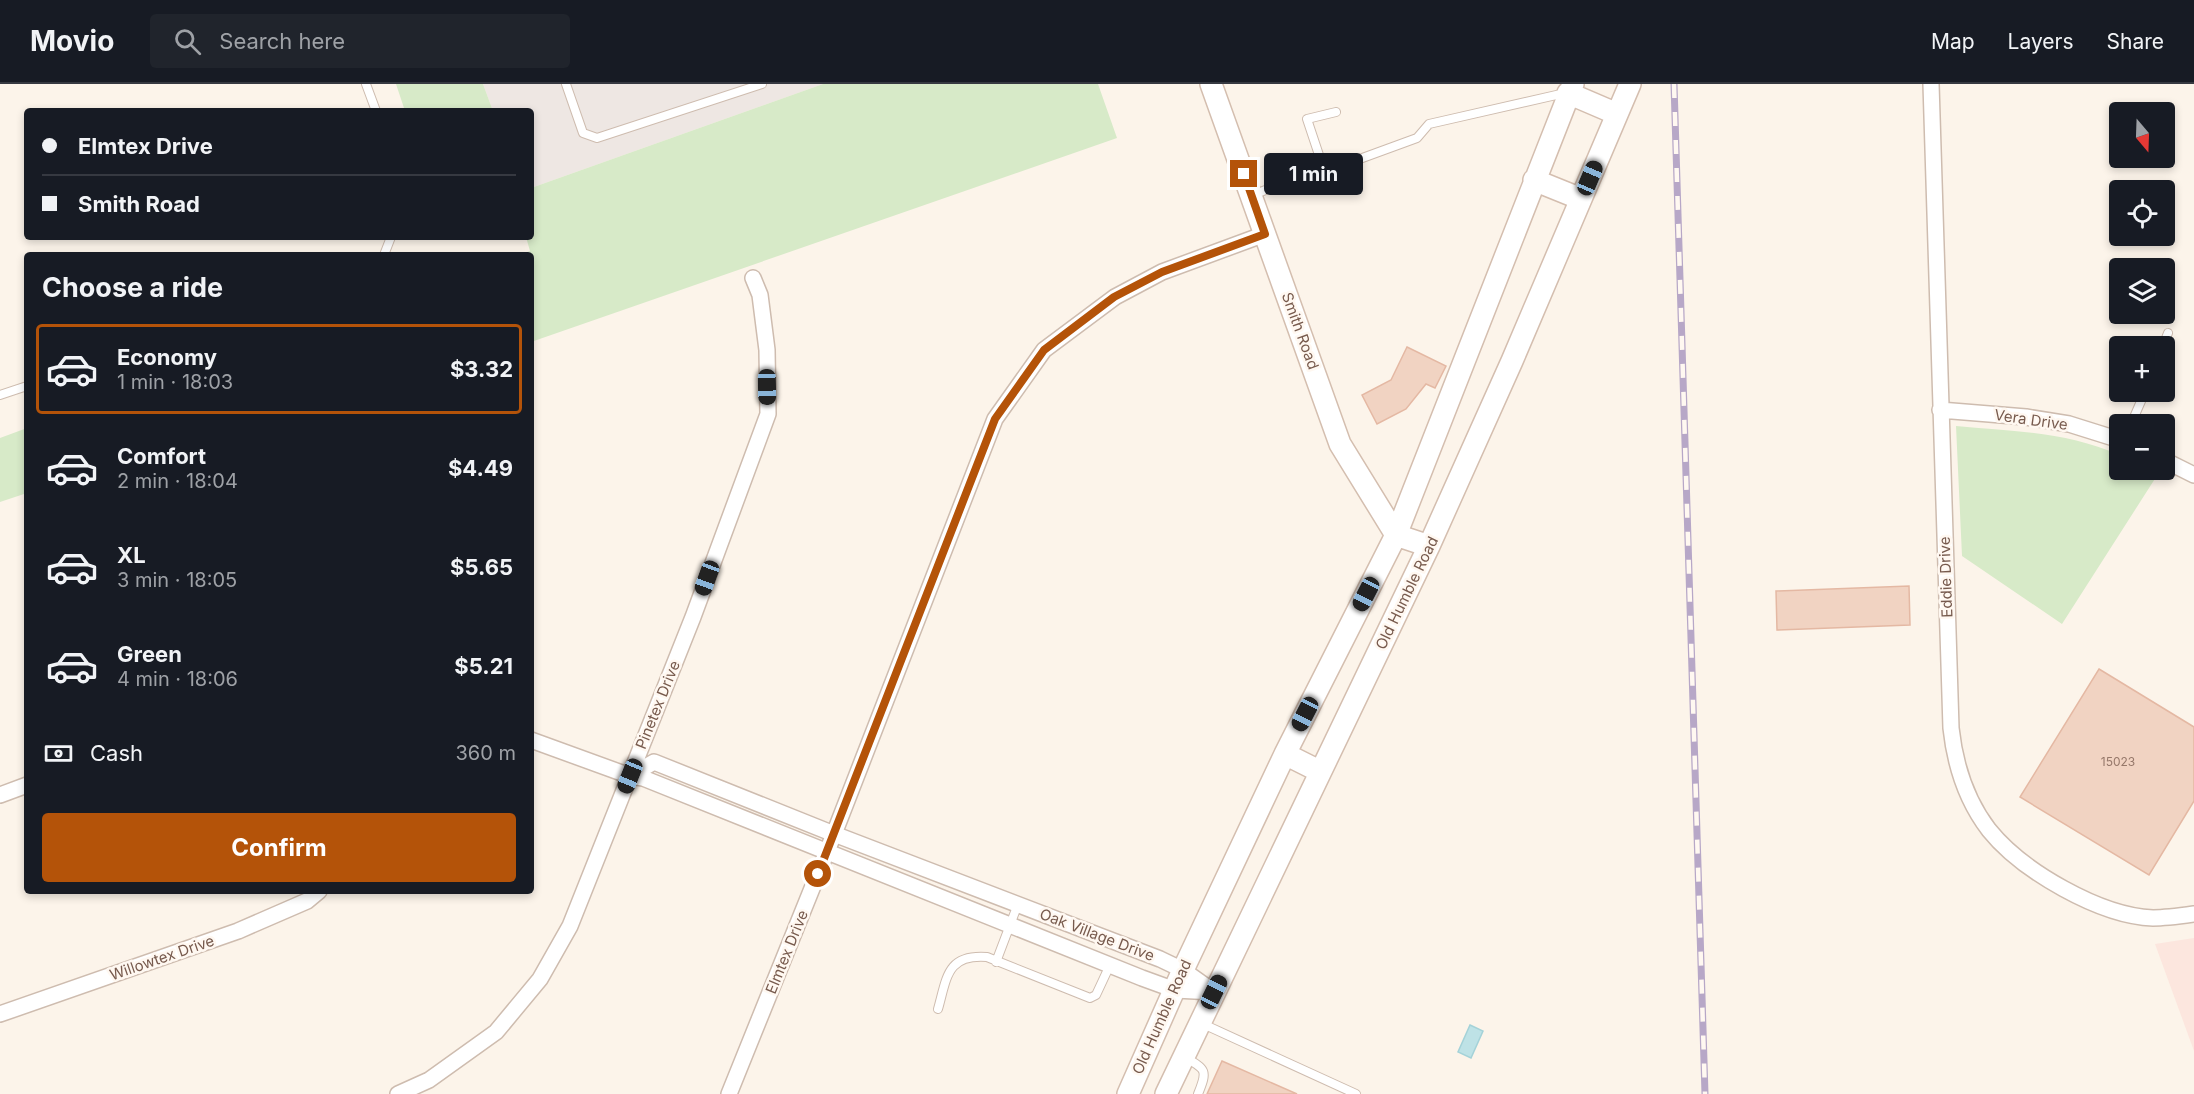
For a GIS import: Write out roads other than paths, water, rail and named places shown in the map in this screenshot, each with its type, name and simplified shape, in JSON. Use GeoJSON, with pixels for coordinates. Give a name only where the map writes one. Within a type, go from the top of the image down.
{"type":"FeatureCollection","features":[{"type":"Feature","properties":{"kind":"main road","name":"Smith Road"},"geometry":{"type":"LineString","coordinates":[[1211,84],[1340,444],[1396,535]]}},
{"type":"Feature","properties":{"kind":"main road","name":"Old Humble Road"},"geometry":{"type":"LineString","coordinates":[[1166,1094],[1319,771],[1429,546],[1629,84]]}},
{"type":"Feature","properties":{"kind":"main road","name":"Old Humble Road"},"geometry":{"type":"LineString","coordinates":[[1128,1094],[1183,970],[1286,754],[1396,535],[1570,88]]}},
{"type":"Feature","properties":{"kind":"main road"},"geometry":{"type":"LineString","coordinates":[[1570,88],[1617,114]]}},
{"type":"Feature","properties":{"kind":"main road"},"geometry":{"type":"LineString","coordinates":[[1534,180],[1581,199]]}},
{"type":"Feature","properties":{"kind":"main road"},"geometry":{"type":"LineString","coordinates":[[1396,535],[1429,546]]}},
{"type":"Feature","properties":{"kind":"main road"},"geometry":{"type":"LineString","coordinates":[[1286,754],[1319,771]]}},
{"type":"Feature","properties":{"kind":"street","name":"Eddie Drive"},"geometry":{"type":"LineString","coordinates":[[1931,84],[1951,728],[1954,755],[1962,783],[1990,831],[2007,848],[2050,880],[2121,913],[2151,918],[2194,914]]}},
{"type":"Feature","properties":{"kind":"street","name":"Elmtex Drive"},"geometry":{"type":"LineString","coordinates":[[729,1094],[827,852],[995,419],[1044,350],[1114,297],[1162,272],[1265,234]]}},
{"type":"Feature","properties":{"kind":"street","name":"Pinetex Drive"},"geometry":{"type":"LineString","coordinates":[[398,1094],[429,1080],[496,1032],[540,979],[570,926],[630,776],[768,414],[767,350],[760,296],[753,278]]}},
{"type":"Feature","properties":{"kind":"street","name":"Vera Drive"},"geometry":{"type":"LineString","coordinates":[[1940,410],[2026,417],[2069,424],[2109,437]]}},
{"type":"Feature","properties":{"kind":"street"},"geometry":{"type":"LineString","coordinates":[[2175,466],[2194,476]]}},
{"type":"Feature","properties":{"kind":"street","name":"Oak Village Drive"},"geometry":{"type":"LineString","coordinates":[[534,741],[630,776],[643,778],[1175,990],[1214,992]]}},
{"type":"Feature","properties":{"kind":"street","name":"Oak Village Drive"},"geometry":{"type":"LineString","coordinates":[[630,776],[654,762],[1183,970],[1214,992]]}},
{"type":"Feature","properties":{"kind":"street"},"geometry":{"type":"LineString","coordinates":[[0,795],[24,786]]}},
{"type":"Feature","properties":{"kind":"street","name":"Willowtex Drive"},"geometry":{"type":"LineString","coordinates":[[0,1014],[238,931],[308,901],[316,894]]}},
{"type":"Feature","properties":{"kind":"lane"},"geometry":{"type":"LineString","coordinates":[[366,84],[375,108]]}},
{"type":"Feature","properties":{"kind":"lane"},"geometry":{"type":"LineString","coordinates":[[566,84],[583,133],[597,138],[762,84]]}},
{"type":"Feature","properties":{"kind":"lane"},"geometry":{"type":"LineString","coordinates":[[1251,196],[1323,167],[1335,168],[1417,138],[1429,124],[1570,88]]}},
{"type":"Feature","properties":{"kind":"lane"},"geometry":{"type":"LineString","coordinates":[[1323,167],[1307,119],[1336,112]]}},
{"type":"Feature","properties":{"kind":"lane"},"geometry":{"type":"LineString","coordinates":[[0,395],[24,387]]}},
{"type":"Feature","properties":{"kind":"lane"},"geometry":{"type":"LineString","coordinates":[[996,962],[1018,904]]}},
{"type":"Feature","properties":{"kind":"lane"},"geometry":{"type":"LineString","coordinates":[[938,1009],[949,970],[960,960],[972,956],[987,957],[1090,998],[1096,995],[1110,965]]}},
{"type":"Feature","properties":{"kind":"lane"},"geometry":{"type":"LineString","coordinates":[[1199,1022],[1356,1094]]}},
{"type":"Feature","properties":{"kind":"lane"},"geometry":{"type":"LineString","coordinates":[[1183,1056],[1201,1066],[1204,1071],[1204,1079],[1198,1094]]}},
{"type":"Feature","properties":{"kind":"water"},"geometry":{"type":"Polygon","coordinates":[[[1470,1025],[1483,1031],[1471,1058],[1458,1052],[1470,1025]]]}},
{"type":"Feature","properties":{"kind":"railway"},"geometry":{"type":"LineString","coordinates":[[1674,84],[1705,1094]]}}]}
